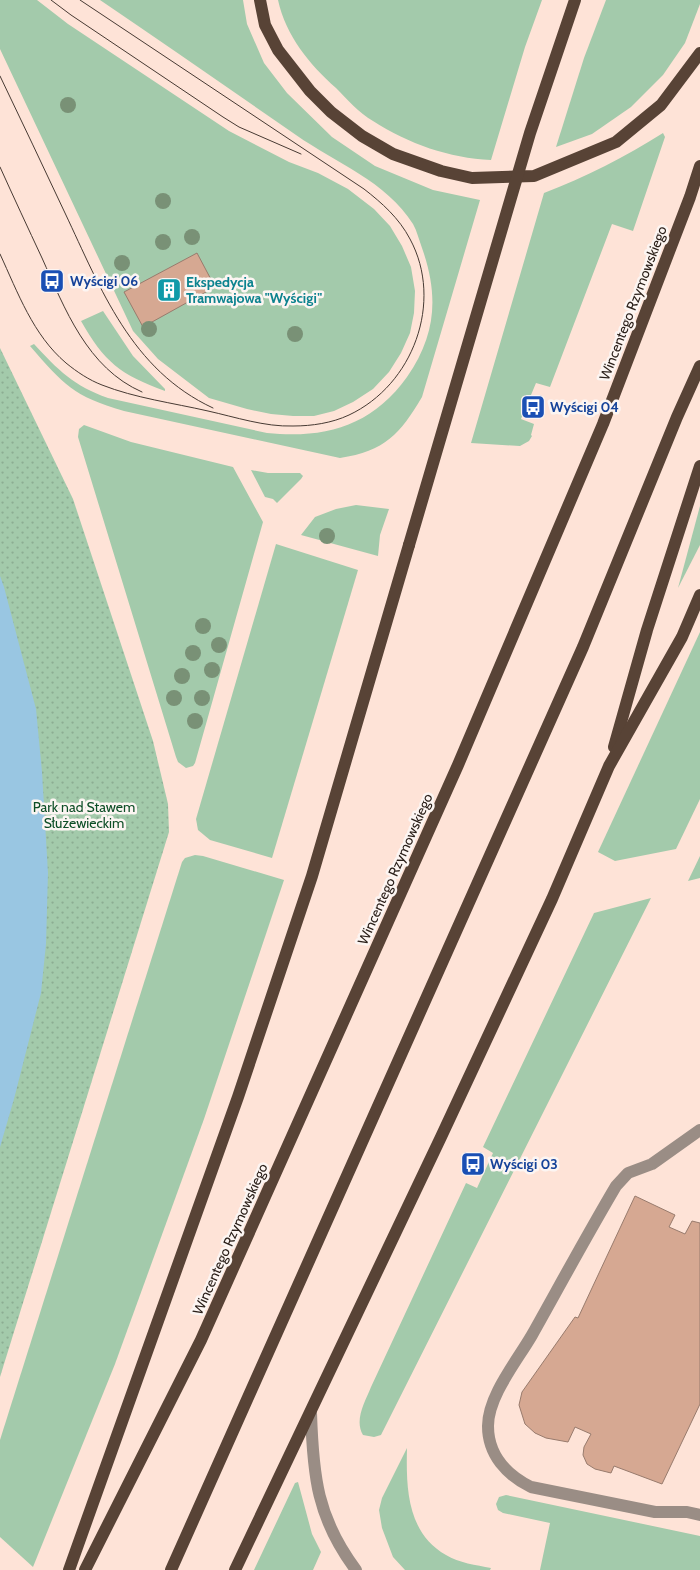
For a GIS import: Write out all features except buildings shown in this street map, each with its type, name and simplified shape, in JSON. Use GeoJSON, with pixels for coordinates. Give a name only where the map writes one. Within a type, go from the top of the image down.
{"type":"FeatureCollection","features":[{"type":"Feature","properties":{"kind":"main road"},"geometry":{"type":"LineString","coordinates":[[260,0],[265,25],[278,50],[310,91],[331,112],[362,136],[393,154],[472,178],[534,176],[616,142],[661,105],[700,53]]}},
{"type":"Feature","properties":{"kind":"main road"},"geometry":{"type":"LineString","coordinates":[[69,1570],[235,1106],[306,894],[530,132],[575,0]]}},
{"type":"Feature","properties":{"kind":"main road","name":"Wincentego Rzymowskiego"},"geometry":{"type":"LineString","coordinates":[[84,1570],[201,1340],[458,765],[603,424],[690,197],[700,166]]}},
{"type":"Feature","properties":{"kind":"main road"},"geometry":{"type":"LineString","coordinates":[[172,1570],[575,664],[700,366]]}},
{"type":"Feature","properties":{"kind":"main road"},"geometry":{"type":"LineString","coordinates":[[609,766],[647,630],[700,466]]}},
{"type":"Feature","properties":{"kind":"main road"},"geometry":{"type":"LineString","coordinates":[[235,1570],[552,899],[609,766],[682,637],[700,595]]}},
{"type":"Feature","properties":{"kind":"street"},"geometry":{"type":"LineString","coordinates":[[700,1130],[652,1164],[628,1173],[616,1186],[494,1397],[489,1412],[488,1428],[490,1443],[496,1458],[518,1480],[531,1487],[655,1512],[687,1512],[700,1515]]}},
{"type":"Feature","properties":{"kind":"street"},"geometry":{"type":"LineString","coordinates":[[310,1413],[312,1455],[321,1505],[335,1539],[356,1570]]}},
{"type":"Feature","properties":{"kind":"green space"},"geometry":{"type":"Polygon","coordinates":[[[0,0],[37,0],[68,24],[229,131],[289,162],[318,173],[348,189],[374,209],[390,226],[402,246],[411,267],[415,291],[414,313],[410,333],[401,353],[389,372],[373,389],[334,411],[314,416],[271,414],[209,398],[158,359],[133,331],[0,49],[0,0]]]}},
{"type":"Feature","properties":{"kind":"green space"},"geometry":{"type":"Polygon","coordinates":[[[100,0],[243,0],[247,24],[264,63],[287,93],[332,137],[375,166],[433,190],[480,200],[422,397],[406,421],[390,439],[369,451],[340,458],[124,411],[93,400],[71,388],[61,380],[30,346],[34,344],[67,376],[85,388],[108,398],[267,433],[308,434],[346,426],[363,418],[379,407],[407,377],[417,361],[429,330],[432,315],[431,282],[417,233],[402,209],[375,184],[296,135],[100,0]]]}},
{"type":"Feature","properties":{"kind":"green space"},"geometry":{"type":"Polygon","coordinates":[[[278,0],[542,0],[525,47],[491,160],[445,153],[415,143],[368,118],[353,106],[300,49],[287,26],[278,0]]]}},
{"type":"Feature","properties":{"kind":"green space"},"geometry":{"type":"Polygon","coordinates":[[[606,0],[700,0],[700,4],[685,43],[663,75],[631,107],[592,134],[556,147],[584,58],[606,0]]]}},
{"type":"Feature","properties":{"kind":"green space"},"geometry":{"type":"Polygon","coordinates":[[[663,133],[665,137],[633,231],[612,224],[550,387],[536,383],[521,419],[534,424],[529,441],[520,446],[471,443],[544,193],[605,166],[663,133]]]}},
{"type":"Feature","properties":{"kind":"green space"},"geometry":{"type":"Polygon","coordinates":[[[103,311],[133,356],[165,391],[125,373],[106,357],[98,347],[81,321],[103,311]]]}},
{"type":"Feature","properties":{"kind":"green space","name":"Park nad Stawem Służewieckim"},"geometry":{"type":"Polygon","coordinates":[[[0,348],[73,499],[153,741],[168,804],[169,832],[0,1377],[0,348]]]}},
{"type":"Feature","properties":{"kind":"green space"},"geometry":{"type":"Polygon","coordinates":[[[84,425],[131,442],[233,467],[263,522],[193,766],[186,768],[178,762],[176,757],[78,437],[79,429],[84,425]]]}},
{"type":"Feature","properties":{"kind":"green space"},"geometry":{"type":"Polygon","coordinates":[[[251,470],[268,473],[300,473],[303,476],[277,503],[273,499],[265,497],[251,470]]]}},
{"type":"Feature","properties":{"kind":"green space"},"geometry":{"type":"Polygon","coordinates":[[[356,505],[389,509],[380,535],[378,556],[301,535],[315,517],[336,509],[356,505]]]}},
{"type":"Feature","properties":{"kind":"green space"},"geometry":{"type":"Polygon","coordinates":[[[700,506],[700,545],[678,588],[700,506]]]}},
{"type":"Feature","properties":{"kind":"green space"},"geometry":{"type":"Polygon","coordinates":[[[276,544],[358,570],[272,858],[210,840],[198,830],[196,819],[276,544]]]}},
{"type":"Feature","properties":{"kind":"green space"},"geometry":{"type":"Polygon","coordinates":[[[700,632],[700,799],[676,849],[615,861],[598,852],[700,632]]]}},
{"type":"Feature","properties":{"kind":"green space"},"geometry":{"type":"Polygon","coordinates":[[[195,855],[284,880],[204,1119],[115,1364],[33,1567],[0,1537],[0,1440],[182,862],[185,858],[195,855]]]}},
{"type":"Feature","properties":{"kind":"green space"},"geometry":{"type":"Polygon","coordinates":[[[700,856],[700,878],[688,881],[700,856]]]}},
{"type":"Feature","properties":{"kind":"green space"},"geometry":{"type":"Polygon","coordinates":[[[651,898],[381,1435],[374,1437],[363,1435],[360,1417],[363,1405],[466,1183],[477,1188],[493,1153],[483,1147],[594,913],[651,898]]]}},
{"type":"Feature","properties":{"kind":"green space"},"geometry":{"type":"Polygon","coordinates":[[[407,1448],[409,1494],[416,1522],[423,1535],[433,1546],[451,1558],[491,1568],[490,1570],[405,1570],[393,1557],[382,1528],[379,1510],[382,1498],[407,1448]]]}},
{"type":"Feature","properties":{"kind":"green space"},"geometry":{"type":"Polygon","coordinates":[[[298,1482],[312,1534],[321,1552],[313,1570],[254,1570],[295,1483],[298,1482]]]}},
{"type":"Feature","properties":{"kind":"green space"},"geometry":{"type":"Polygon","coordinates":[[[506,1495],[700,1536],[700,1570],[540,1570],[550,1523],[503,1513],[498,1510],[496,1504],[499,1497],[506,1495]]]}},
{"type":"Feature","properties":{"kind":"water"},"geometry":{"type":"Polygon","coordinates":[[[0,576],[36,709],[48,873],[46,944],[41,993],[0,1147],[0,576]]]}},
{"type":"Feature","properties":{"kind":"tram line"},"geometry":{"type":"LineString","coordinates":[[51,0],[239,127],[301,154]]}},
{"type":"Feature","properties":{"kind":"tram line"},"geometry":{"type":"LineString","coordinates":[[0,254],[27,313],[44,340],[54,352],[79,373],[115,390],[250,421],[272,425],[300,426],[329,422],[349,415],[371,401],[390,384],[405,363],[416,339],[423,314],[424,289],[420,263],[406,231],[390,211],[364,189],[80,0]]}},
{"type":"Feature","properties":{"kind":"tram line"},"geometry":{"type":"LineString","coordinates":[[0,76],[92,270],[122,325],[140,350],[160,372],[185,392],[213,408]]}},
{"type":"Feature","properties":{"kind":"tram line"},"geometry":{"type":"LineString","coordinates":[[0,167],[69,316],[80,335],[92,353],[106,368],[142,392]]}},
{"type":"Feature","properties":{"kind":"place","name":"Wyścigi 06"},"geometry":{"type":"Point","coordinates":[52,281]}},
{"type":"Feature","properties":{"kind":"place","name":"Ekspedycja Tramwajowa \"Wyścigi\""},"geometry":{"type":"Point","coordinates":[169,290]}},
{"type":"Feature","properties":{"kind":"place","name":"Wyścigi 04"},"geometry":{"type":"Point","coordinates":[533,407]}},
{"type":"Feature","properties":{"kind":"place","name":"Wyścigi 03"},"geometry":{"type":"Point","coordinates":[473,1164]}}]}
